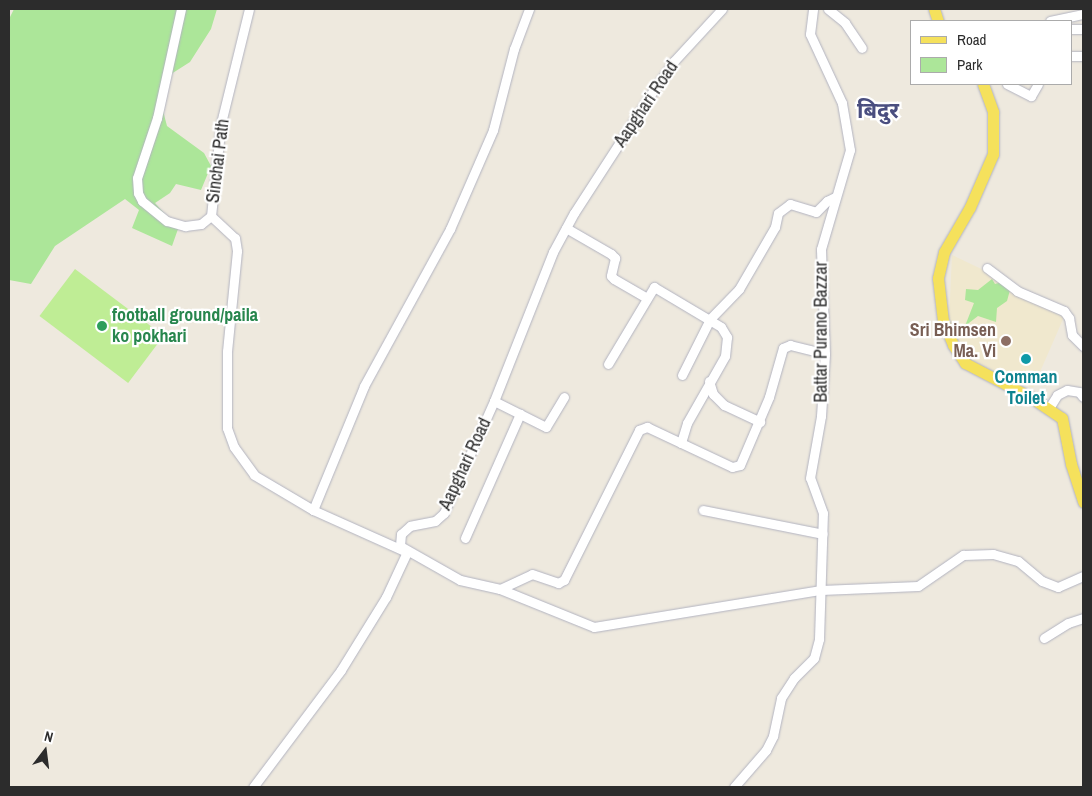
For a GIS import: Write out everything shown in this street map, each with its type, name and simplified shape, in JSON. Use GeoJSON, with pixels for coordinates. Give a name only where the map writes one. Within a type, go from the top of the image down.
{"type":"FeatureCollection","features":[{"type":"Feature","properties":{"kind":"main road"},"geometry":{"type":"LineString","coordinates":[[983,85],[993,112],[993,154],[970,207],[944,252],[938,278],[943,321],[952,345],[965,363],[1049,408],[1062,418],[1071,464],[1083,502]]}},
{"type":"Feature","properties":{"kind":"street","name":"Sinchai Path"},"geometry":{"type":"LineString","coordinates":[[180,9],[157,118],[137,178],[138,193],[142,201],[167,221],[185,226],[201,224],[211,216],[221,123],[249,9]]}},
{"type":"Feature","properties":{"kind":"street"},"geometry":{"type":"LineString","coordinates":[[313,510],[364,386],[450,229],[493,130],[514,49],[529,9]]}},
{"type":"Feature","properties":{"kind":"street","name":"Aapghari Road"},"geometry":{"type":"LineString","coordinates":[[407,552],[400,546],[401,534],[410,526],[435,522],[444,513],[494,401],[566,228],[652,91],[674,61],[722,9]]}},
{"type":"Feature","properties":{"kind":"street","name":"Battar Purano Bazzar"},"geometry":{"type":"LineString","coordinates":[[734,787],[766,750],[773,736],[785,690],[814,658],[819,639],[823,513],[810,478],[821,416],[825,354],[821,249],[850,150],[850,131],[842,103],[810,34],[813,9]]}},
{"type":"Feature","properties":{"kind":"street"},"geometry":{"type":"LineString","coordinates":[[828,9],[845,24],[862,48]]}},
{"type":"Feature","properties":{"kind":"street"},"geometry":{"type":"LineString","coordinates":[[1055,20],[1083,14]]}},
{"type":"Feature","properties":{"kind":"street"},"geometry":{"type":"LineString","coordinates":[[1010,85],[1031,96],[1037,85]]}},
{"type":"Feature","properties":{"kind":"street"},"geometry":{"type":"LineString","coordinates":[[682,375],[710,319],[739,289],[783,208],[790,204],[816,212],[826,201],[836,197]]}},
{"type":"Feature","properties":{"kind":"street"},"geometry":{"type":"LineString","coordinates":[[211,216],[235,238],[237,251],[228,329],[227,428],[234,447],[254,475],[313,510],[407,552],[460,580],[500,589],[594,627],[822,590],[918,586],[963,555],[993,554],[1018,562],[1042,581],[1058,587],[1083,576]]}},
{"type":"Feature","properties":{"kind":"street"},"geometry":{"type":"LineString","coordinates":[[566,228],[616,258],[611,276],[647,298]]}},
{"type":"Feature","properties":{"kind":"street"},"geometry":{"type":"LineString","coordinates":[[987,268],[1017,291],[1064,312],[1069,318],[1072,335],[1083,346]]}},
{"type":"Feature","properties":{"kind":"street"},"geometry":{"type":"LineString","coordinates":[[608,364],[654,287],[721,327],[728,346],[687,423],[681,443]]}},
{"type":"Feature","properties":{"kind":"street"},"geometry":{"type":"LineString","coordinates":[[500,589],[532,574],[558,583],[564,580],[639,430],[647,427],[732,467],[740,465],[760,422],[783,348],[790,345],[825,354]]}},
{"type":"Feature","properties":{"kind":"street"},"geometry":{"type":"LineString","coordinates":[[709,381],[713,394],[724,405],[760,422]]}},
{"type":"Feature","properties":{"kind":"street"},"geometry":{"type":"LineString","coordinates":[[1049,408],[1057,395],[1067,390],[1079,392],[1083,397]]}},
{"type":"Feature","properties":{"kind":"street"},"geometry":{"type":"LineString","coordinates":[[494,401],[546,427],[564,397]]}},
{"type":"Feature","properties":{"kind":"street"},"geometry":{"type":"LineString","coordinates":[[465,538],[520,414]]}},
{"type":"Feature","properties":{"kind":"street"},"geometry":{"type":"LineString","coordinates":[[702,510],[823,534]]}},
{"type":"Feature","properties":{"kind":"street"},"geometry":{"type":"LineString","coordinates":[[254,787],[340,670],[386,597],[407,552]]}},
{"type":"Feature","properties":{"kind":"street"},"geometry":{"type":"LineString","coordinates":[[1044,638],[1068,623],[1083,618]]}},
{"type":"Feature","properties":{"kind":"shaded area","name":"Sri Bhimsen Ma. Vi"},"geometry":{"type":"Polygon","coordinates":[[[952,255],[1067,310],[1033,388],[969,361],[949,322],[952,255]]]}},
{"type":"Feature","properties":{"kind":"green space"},"geometry":{"type":"Polygon","coordinates":[[[14,9],[217,9],[211,29],[190,62],[168,76],[161,103],[167,126],[204,153],[211,166],[201,190],[176,184],[170,193],[155,203],[178,229],[172,246],[132,228],[139,210],[125,199],[55,246],[31,284],[9,280],[9,19],[14,9]]]}},
{"type":"Feature","properties":{"kind":"green space","name":"football ground/paila ko pokhari"},"geometry":{"type":"Polygon","coordinates":[[[75,269],[164,336],[128,383],[39,316],[75,269]]]}},
{"type":"Feature","properties":{"kind":"green space"},"geometry":{"type":"Polygon","coordinates":[[[992,279],[995,284],[1002,282],[1010,290],[1007,301],[997,308],[996,322],[978,316],[965,326],[974,303],[965,300],[966,289],[978,290],[992,279]]]}},
{"type":"Feature","properties":{"kind":"place","name":"football ground/paila ko pokhari"},"geometry":{"type":"Point","coordinates":[102,326]}},
{"type":"Feature","properties":{"kind":"place","name":"Sri Bhimsen Ma. Vi"},"geometry":{"type":"Point","coordinates":[1006,341]}},
{"type":"Feature","properties":{"kind":"place","name":"Comman Toilet"},"geometry":{"type":"Point","coordinates":[1026,359]}},
{"type":"Feature","properties":{"kind":"district","name":"बिदुर"},"geometry":{"type":"Point","coordinates":[878,111]}}]}
